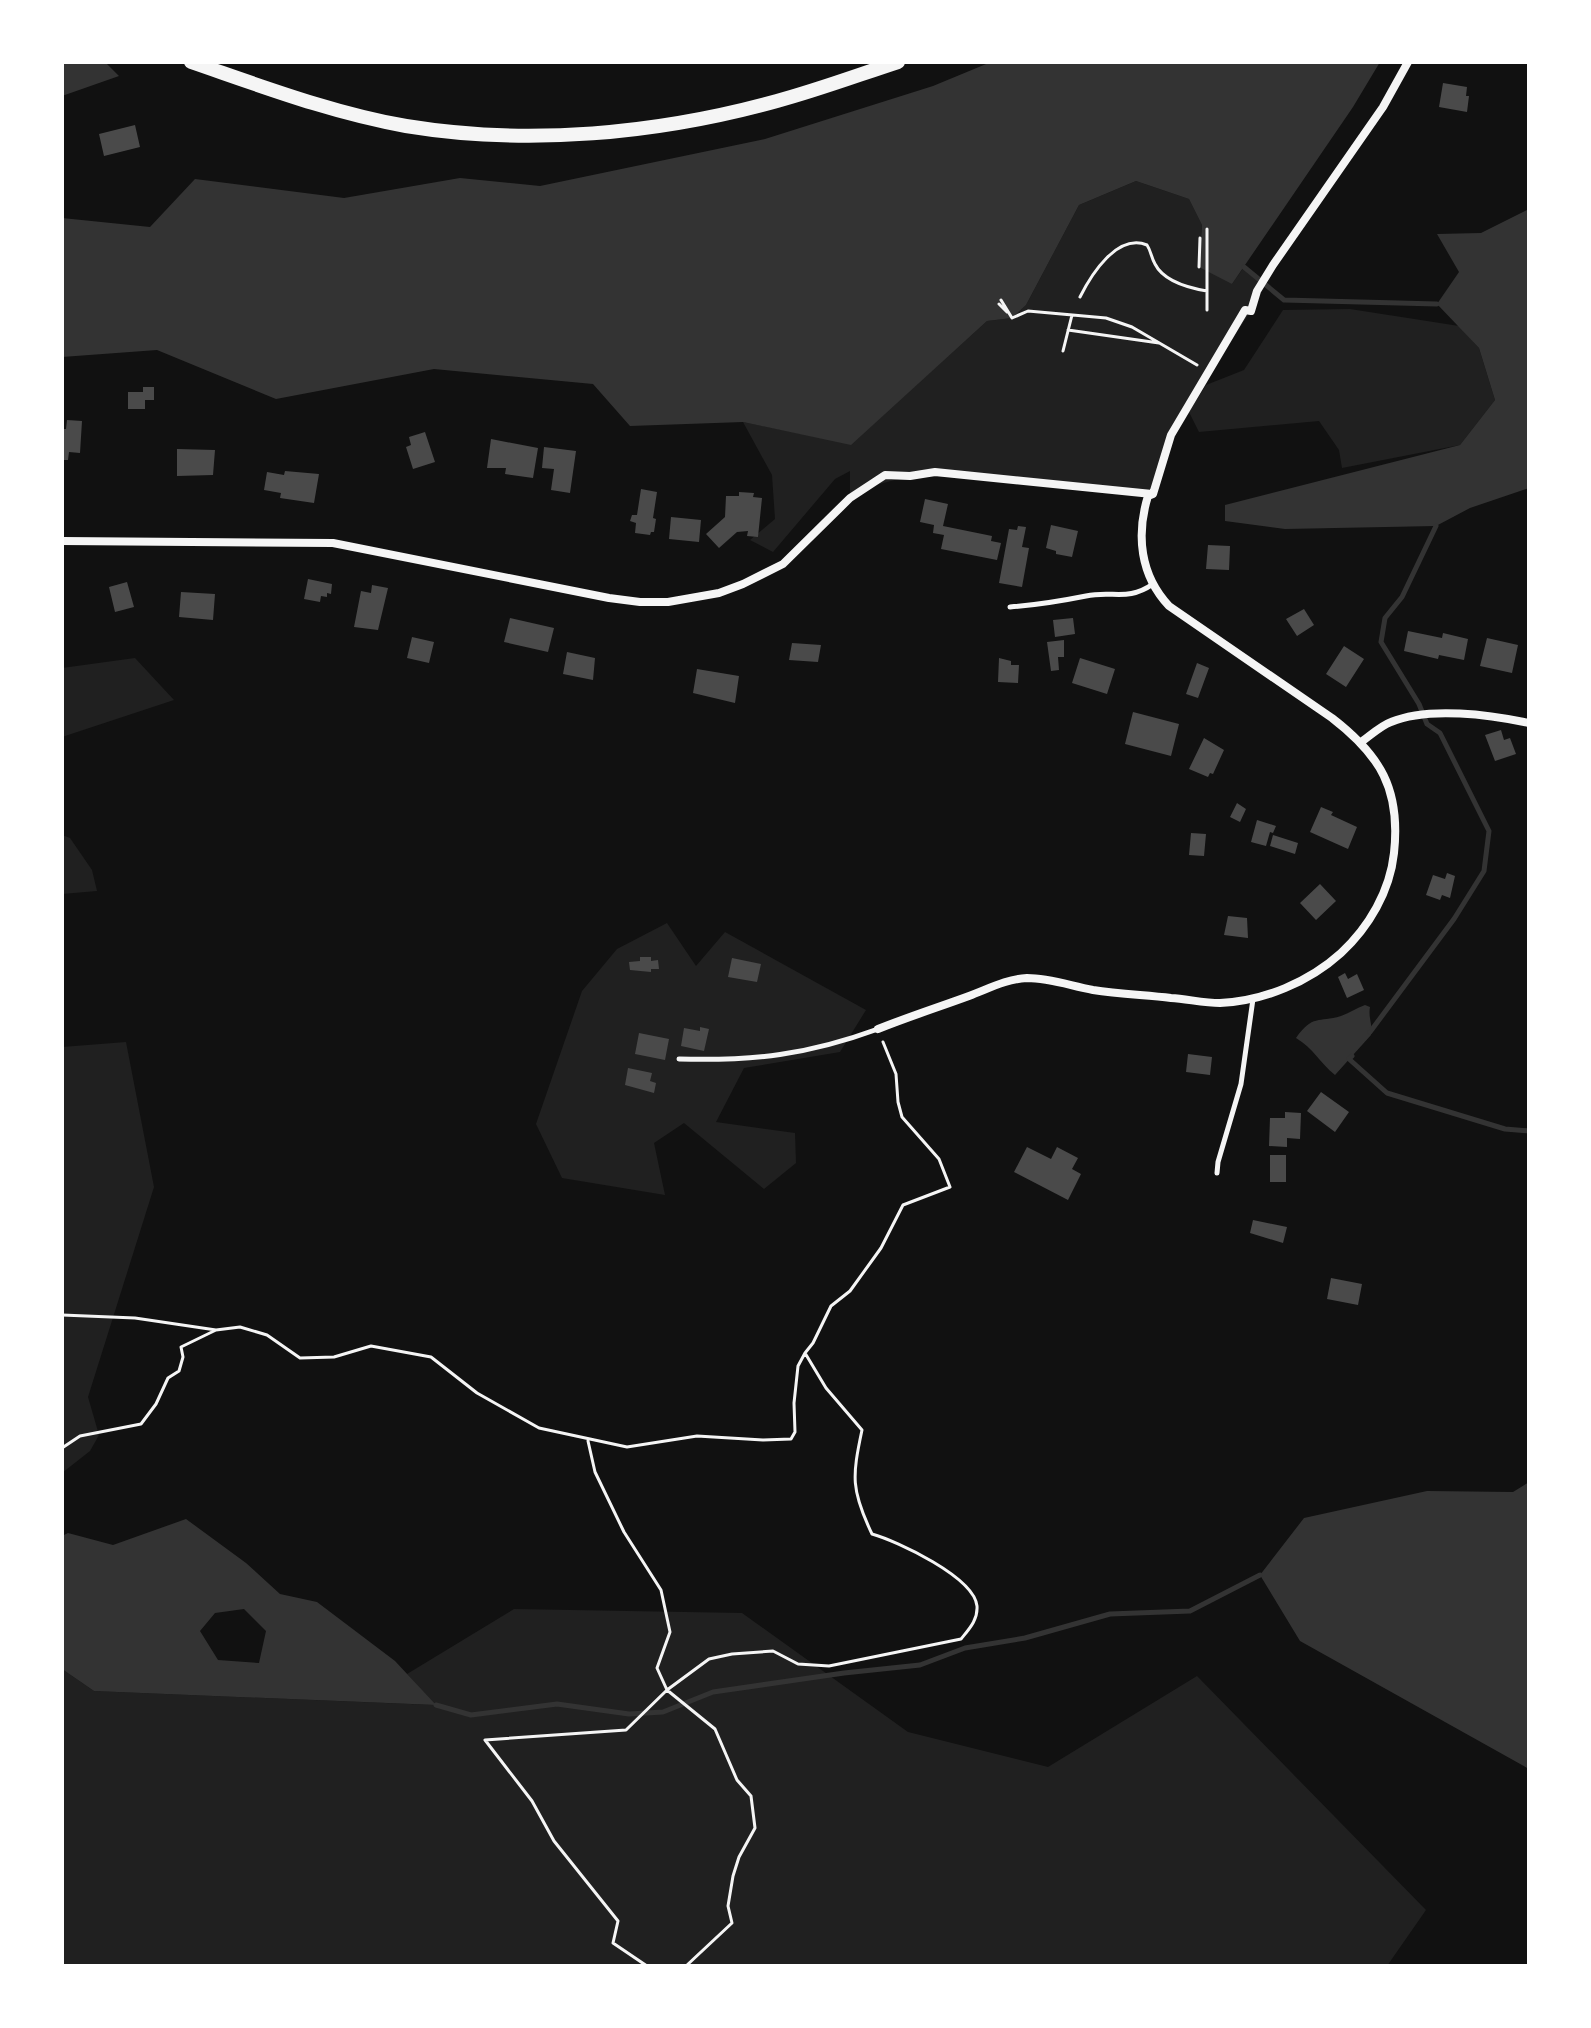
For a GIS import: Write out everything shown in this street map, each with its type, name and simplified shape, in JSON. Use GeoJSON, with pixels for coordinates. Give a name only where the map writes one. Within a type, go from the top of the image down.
{"type":"FeatureCollection","features":[{"type":"Feature","properties":{"kind":"main road"},"geometry":{"type":"LineString","coordinates":[[191,62],[348,113],[405,126],[464,133],[582,134],[714,117],[778,101],[898,62]]}},
{"type":"Feature","properties":{"kind":"street"},"geometry":{"type":"LineString","coordinates":[[878,1029],[1000,983],[1022,979],[1045,979],[1104,991],[1213,1002],[1253,998],[1291,985],[1321,970],[1359,935],[1384,891],[1395,842],[1394,808],[1382,768],[1332,718],[1177,613],[1162,599],[1142,556],[1140,536],[1148,496],[1153,494],[1171,435],[1183,411],[1210,373],[1245,310],[1251,311],[1257,291],[1271,269],[1383,107],[1408,62]]}},
{"type":"Feature","properties":{"kind":"street"},"geometry":{"type":"LineString","coordinates":[[62,541],[333,543],[609,598],[668,602],[719,593],[783,564],[850,498],[885,475],[910,476],[935,472],[1153,494]]}},
{"type":"Feature","properties":{"kind":"street"},"geometry":{"type":"LineString","coordinates":[[1360,743],[1391,722],[1429,715],[1465,713],[1529,723]]}},
{"type":"Feature","properties":{"kind":"lane"},"geometry":{"type":"LineString","coordinates":[[1010,607],[1096,594],[1124,596],[1153,584]]}},
{"type":"Feature","properties":{"kind":"lane"},"geometry":{"type":"LineString","coordinates":[[1217,1173],[1241,1084],[1253,998]]}},
{"type":"Feature","properties":{"kind":"lane"},"geometry":{"type":"LineString","coordinates":[[679,1059],[729,1060],[781,1056],[831,1046],[878,1029]]}},
{"type":"Feature","properties":{"kind":"path"},"geometry":{"type":"LineString","coordinates":[[1207,229],[1207,310]]}},
{"type":"Feature","properties":{"kind":"path"},"geometry":{"type":"LineString","coordinates":[[1199,267],[1200,238]]}},
{"type":"Feature","properties":{"kind":"path"},"geometry":{"type":"LineString","coordinates":[[1080,297],[1098,267],[1125,246],[1140,242],[1147,245],[1155,265],[1167,277],[1179,284],[1207,291]]}},
{"type":"Feature","properties":{"kind":"path"},"geometry":{"type":"LineString","coordinates":[[1000,302],[1012,318],[1028,311],[1106,318],[1132,327],[1210,373]]}},
{"type":"Feature","properties":{"kind":"path"},"geometry":{"type":"LineString","coordinates":[[1063,351],[1072,314]]}},
{"type":"Feature","properties":{"kind":"path"},"geometry":{"type":"LineString","coordinates":[[1068,330],[1161,343]]}},
{"type":"Feature","properties":{"kind":"path"},"geometry":{"type":"LineString","coordinates":[[62,1315],[135,1318],[216,1330],[240,1327],[267,1335],[300,1358],[334,1357],[371,1346],[431,1357],[477,1393],[539,1428],[588,1441],[627,1447],[697,1436],[791,1439],[795,1432],[798,1366],[831,1306],[850,1291],[881,1248],[903,1205],[950,1187],[939,1159],[902,1117],[896,1074],[878,1029]]}},
{"type":"Feature","properties":{"kind":"path"},"geometry":{"type":"LineString","coordinates":[[62,1448],[80,1436],[141,1424],[156,1404],[168,1378],[179,1371],[183,1357],[181,1347],[216,1330]]}},
{"type":"Feature","properties":{"kind":"path"},"geometry":{"type":"LineString","coordinates":[[647,1966],[613,1943],[618,1921],[554,1841],[532,1801],[485,1740],[626,1730],[667,1690],[709,1659],[773,1651],[798,1664],[829,1666],[961,1639],[974,1623],[977,1604],[969,1591],[931,1561],[899,1542],[872,1534],[853,1483],[862,1430],[826,1388],[805,1353]]}},
{"type":"Feature","properties":{"kind":"path"},"geometry":{"type":"LineString","coordinates":[[588,1441],[595,1472],[624,1532],[661,1590],[670,1632],[657,1668],[667,1690],[715,1729],[737,1780],[751,1796],[755,1828],[739,1857],[733,1876],[728,1906],[732,1923],[686,1966]]}},
{"type":"Feature","properties":{"kind":"shaded area"},"geometry":{"type":"Polygon","coordinates":[[[62,62],[105,62],[119,76],[62,96],[62,62]]]}},
{"type":"Feature","properties":{"kind":"shaded area"},"geometry":{"type":"Polygon","coordinates":[[[991,62],[1380,62],[1353,107],[1232,284],[1199,267],[1202,225],[1189,199],[1136,181],[1079,205],[1026,305],[1012,318],[987,321],[851,445],[743,422],[630,426],[593,384],[434,369],[276,399],[157,350],[62,357],[62,218],[150,227],[195,179],[344,198],[460,178],[540,186],[765,139],[933,86],[991,62]]]}},
{"type":"Feature","properties":{"kind":"shaded area"},"geometry":{"type":"Polygon","coordinates":[[[1136,181],[1189,199],[1202,225],[1200,245],[1232,284],[1244,267],[1264,284],[1251,311],[1183,411],[1153,494],[987,478],[910,476],[868,487],[850,498],[850,471],[835,479],[773,552],[750,540],[775,519],[772,475],[743,422],[851,444],[987,321],[1012,318],[1026,305],[1079,205],[1136,181]]]}},
{"type":"Feature","properties":{"kind":"shaded area"},"geometry":{"type":"Polygon","coordinates":[[[1529,209],[1529,488],[1470,508],[1436,526],[1285,529],[1225,521],[1225,505],[1460,445],[1495,400],[1479,348],[1437,304],[1459,272],[1437,234],[1481,233],[1529,209]]]}},
{"type":"Feature","properties":{"kind":"shaded area"},"geometry":{"type":"Polygon","coordinates":[[[1350,309],[1459,326],[1479,348],[1495,400],[1460,445],[1342,468],[1339,450],[1319,421],[1199,432],[1189,412],[1206,385],[1244,370],[1283,310],[1350,309]]]}},
{"type":"Feature","properties":{"kind":"shaded area"},"geometry":{"type":"Polygon","coordinates":[[[135,658],[174,700],[62,737],[62,668],[135,658]]]}},
{"type":"Feature","properties":{"kind":"shaded area"},"geometry":{"type":"Polygon","coordinates":[[[62,835],[70,838],[92,870],[97,891],[62,894],[62,835]]]}},
{"type":"Feature","properties":{"kind":"shaded area"},"geometry":{"type":"Polygon","coordinates":[[[667,923],[696,966],[725,932],[866,1010],[840,1052],[744,1068],[716,1122],[795,1133],[796,1163],[764,1189],[684,1123],[654,1143],[665,1195],[562,1178],[536,1124],[582,991],[617,949],[667,923]]]}},
{"type":"Feature","properties":{"kind":"shaded area"},"geometry":{"type":"Polygon","coordinates":[[[1365,1005],[1370,1007],[1371,1035],[1335,1075],[1296,1038],[1312,1022],[1341,1016],[1365,1005]]]}},
{"type":"Feature","properties":{"kind":"shaded area"},"geometry":{"type":"Polygon","coordinates":[[[126,1042],[154,1187],[88,1397],[99,1435],[90,1451],[62,1473],[62,1047],[126,1042]]]}},
{"type":"Feature","properties":{"kind":"shaded area"},"geometry":{"type":"Polygon","coordinates":[[[1529,1482],[1529,1769],[1300,1641],[1260,1575],[1304,1518],[1427,1491],[1513,1492],[1529,1482]]]}},
{"type":"Feature","properties":{"kind":"shaded area"},"geometry":{"type":"Polygon","coordinates":[[[186,1519],[246,1563],[280,1594],[317,1602],[395,1661],[436,1705],[94,1691],[62,1669],[62,1536],[68,1533],[113,1545],[186,1519]],[[244,1609],[215,1613],[200,1631],[218,1660],[259,1663],[266,1631],[244,1609]]]}},
{"type":"Feature","properties":{"kind":"shaded area"},"geometry":{"type":"Polygon","coordinates":[[[514,1609],[742,1613],[908,1732],[1048,1767],[1197,1676],[1426,1910],[1387,1966],[62,1966],[62,1669],[94,1691],[434,1705],[407,1674],[514,1609]]]}},
{"type":"Feature","properties":{"kind":"building"},"geometry":{"type":"Polygon","coordinates":[[[1443,83],[1467,87],[1467,112],[1439,107],[1443,83]]]}},
{"type":"Feature","properties":{"kind":"building"},"geometry":{"type":"Polygon","coordinates":[[[135,125],[140,147],[104,156],[99,134],[135,125]]]}},
{"type":"Feature","properties":{"kind":"building"},"geometry":{"type":"Polygon","coordinates":[[[143,387],[154,387],[154,400],[145,400],[145,409],[128,409],[128,392],[143,392],[143,387]]]}},
{"type":"Feature","properties":{"kind":"building"},"geometry":{"type":"Polygon","coordinates":[[[67,420],[82,421],[80,453],[69,452],[68,460],[62,460],[62,429],[66,429],[67,420]]]}},
{"type":"Feature","properties":{"kind":"building"},"geometry":{"type":"Polygon","coordinates":[[[425,432],[435,462],[413,469],[406,447],[411,445],[409,437],[425,432]]]}},
{"type":"Feature","properties":{"kind":"building"},"geometry":{"type":"Polygon","coordinates":[[[491,439],[538,448],[533,478],[505,474],[506,468],[487,468],[491,439]]]}},
{"type":"Feature","properties":{"kind":"building"},"geometry":{"type":"Polygon","coordinates":[[[544,447],[576,451],[570,493],[551,490],[554,469],[542,468],[544,447]]]}},
{"type":"Feature","properties":{"kind":"building"},"geometry":{"type":"Polygon","coordinates":[[[177,449],[215,450],[213,475],[177,476],[177,449]]]}},
{"type":"Feature","properties":{"kind":"building"},"geometry":{"type":"Polygon","coordinates":[[[285,471],[319,474],[314,503],[280,498],[281,493],[264,490],[267,472],[284,475],[285,471]]]}},
{"type":"Feature","properties":{"kind":"building"},"geometry":{"type":"Polygon","coordinates":[[[641,489],[657,492],[654,532],[650,535],[635,533],[636,523],[630,521],[632,515],[637,515],[641,489]]]}},
{"type":"Feature","properties":{"kind":"building"},"geometry":{"type":"Polygon","coordinates":[[[739,492],[754,493],[753,497],[762,498],[758,537],[747,536],[748,531],[737,532],[719,548],[706,534],[725,517],[726,496],[739,496],[739,492]]]}},
{"type":"Feature","properties":{"kind":"building"},"geometry":{"type":"Polygon","coordinates":[[[925,499],[948,504],[943,526],[992,536],[991,541],[1001,543],[997,560],[941,549],[944,535],[933,533],[934,525],[920,522],[925,499]]]}},
{"type":"Feature","properties":{"kind":"building"},"geometry":{"type":"Polygon","coordinates":[[[671,517],[701,520],[699,542],[669,539],[671,517]]]}},
{"type":"Feature","properties":{"kind":"building"},"geometry":{"type":"Polygon","coordinates":[[[1051,525],[1078,531],[1072,557],[1046,548],[1051,525]]]}},
{"type":"Feature","properties":{"kind":"building"},"geometry":{"type":"Polygon","coordinates":[[[1018,526],[1026,527],[1022,547],[1029,548],[1022,587],[999,583],[1009,529],[1017,530],[1018,526]]]}},
{"type":"Feature","properties":{"kind":"building"},"geometry":{"type":"Polygon","coordinates":[[[1208,545],[1230,546],[1229,570],[1206,569],[1208,545]]]}},
{"type":"Feature","properties":{"kind":"building"},"geometry":{"type":"Polygon","coordinates":[[[308,579],[332,584],[331,594],[321,596],[320,602],[304,599],[308,579]]]}},
{"type":"Feature","properties":{"kind":"building"},"geometry":{"type":"Polygon","coordinates":[[[127,582],[134,607],[115,612],[109,587],[127,582]]]}},
{"type":"Feature","properties":{"kind":"building"},"geometry":{"type":"Polygon","coordinates":[[[372,585],[388,588],[378,630],[354,627],[361,591],[371,593],[372,585]]]}},
{"type":"Feature","properties":{"kind":"building"},"geometry":{"type":"Polygon","coordinates":[[[181,592],[215,594],[213,620],[179,617],[181,592]]]}},
{"type":"Feature","properties":{"kind":"building"},"geometry":{"type":"Polygon","coordinates":[[[1304,609],[1314,625],[1297,636],[1286,619],[1304,609]]]}},
{"type":"Feature","properties":{"kind":"building"},"geometry":{"type":"Polygon","coordinates":[[[510,618],[554,628],[548,652],[504,642],[510,618]]]}},
{"type":"Feature","properties":{"kind":"building"},"geometry":{"type":"Polygon","coordinates":[[[1073,618],[1075,634],[1055,637],[1053,620],[1073,618]]]}},
{"type":"Feature","properties":{"kind":"building"},"geometry":{"type":"Polygon","coordinates":[[[1408,631],[1442,638],[1443,633],[1468,639],[1464,660],[1439,655],[1438,659],[1404,651],[1408,631]]]}},
{"type":"Feature","properties":{"kind":"building"},"geometry":{"type":"Polygon","coordinates":[[[412,637],[434,642],[429,663],[407,658],[412,637]]]}},
{"type":"Feature","properties":{"kind":"building"},"geometry":{"type":"Polygon","coordinates":[[[1487,638],[1518,645],[1512,673],[1480,666],[1487,638]]]}},
{"type":"Feature","properties":{"kind":"building"},"geometry":{"type":"Polygon","coordinates":[[[1064,640],[1064,657],[1058,657],[1059,670],[1051,671],[1047,642],[1064,640]]]}},
{"type":"Feature","properties":{"kind":"building"},"geometry":{"type":"Polygon","coordinates":[[[792,643],[821,645],[818,662],[789,660],[792,643]]]}},
{"type":"Feature","properties":{"kind":"building"},"geometry":{"type":"Polygon","coordinates":[[[1344,646],[1364,659],[1346,687],[1326,674],[1344,646]]]}},
{"type":"Feature","properties":{"kind":"building"},"geometry":{"type":"Polygon","coordinates":[[[567,652],[595,658],[593,680],[563,674],[567,652]]]}},
{"type":"Feature","properties":{"kind":"building"},"geometry":{"type":"Polygon","coordinates":[[[999,658],[1011,661],[1011,665],[1019,665],[1018,683],[998,682],[999,658]]]}},
{"type":"Feature","properties":{"kind":"building"},"geometry":{"type":"Polygon","coordinates":[[[1080,658],[1115,669],[1107,694],[1072,683],[1080,658]]]}},
{"type":"Feature","properties":{"kind":"building"},"geometry":{"type":"Polygon","coordinates":[[[1197,663],[1209,668],[1198,698],[1186,694],[1197,663]]]}},
{"type":"Feature","properties":{"kind":"building"},"geometry":{"type":"Polygon","coordinates":[[[697,669],[739,676],[735,703],[693,693],[697,669]]]}},
{"type":"Feature","properties":{"kind":"building"},"geometry":{"type":"Polygon","coordinates":[[[1133,712],[1179,724],[1171,756],[1125,744],[1133,712]]]}},
{"type":"Feature","properties":{"kind":"building"},"geometry":{"type":"Polygon","coordinates":[[[1501,730],[1504,740],[1510,738],[1516,754],[1495,761],[1485,735],[1501,730]]]}},
{"type":"Feature","properties":{"kind":"building"},"geometry":{"type":"Polygon","coordinates":[[[1204,738],[1224,750],[1213,774],[1210,773],[1208,777],[1189,769],[1204,738]]]}},
{"type":"Feature","properties":{"kind":"building"},"geometry":{"type":"Polygon","coordinates":[[[1237,803],[1246,809],[1240,822],[1230,817],[1237,803]]]}},
{"type":"Feature","properties":{"kind":"building"},"geometry":{"type":"Polygon","coordinates":[[[1321,807],[1357,827],[1348,849],[1310,832],[1321,807]]]}},
{"type":"Feature","properties":{"kind":"building"},"geometry":{"type":"Polygon","coordinates":[[[1257,820],[1276,826],[1273,833],[1270,832],[1266,846],[1251,842],[1257,820]]]}},
{"type":"Feature","properties":{"kind":"building"},"geometry":{"type":"Polygon","coordinates":[[[1191,833],[1206,834],[1204,856],[1189,855],[1191,833]]]}},
{"type":"Feature","properties":{"kind":"building"},"geometry":{"type":"Polygon","coordinates":[[[1273,835],[1298,843],[1295,854],[1270,846],[1273,835]]]}},
{"type":"Feature","properties":{"kind":"building"},"geometry":{"type":"Polygon","coordinates":[[[1447,873],[1455,876],[1450,898],[1442,895],[1440,900],[1426,895],[1433,875],[1445,879],[1447,873]]]}},
{"type":"Feature","properties":{"kind":"building"},"geometry":{"type":"Polygon","coordinates":[[[1320,884],[1336,901],[1316,920],[1300,903],[1320,884]]]}},
{"type":"Feature","properties":{"kind":"building"},"geometry":{"type":"Polygon","coordinates":[[[1228,916],[1247,918],[1248,938],[1224,935],[1228,916]]]}},
{"type":"Feature","properties":{"kind":"building"},"geometry":{"type":"Polygon","coordinates":[[[640,957],[658,960],[659,969],[651,969],[651,972],[630,970],[629,962],[640,961],[640,957]]]}},
{"type":"Feature","properties":{"kind":"building"},"geometry":{"type":"Polygon","coordinates":[[[732,958],[761,964],[757,982],[728,977],[732,958]]]}},
{"type":"Feature","properties":{"kind":"building"},"geometry":{"type":"Polygon","coordinates":[[[1345,973],[1348,979],[1357,974],[1364,990],[1347,998],[1338,977],[1345,973]]]}},
{"type":"Feature","properties":{"kind":"building"},"geometry":{"type":"Polygon","coordinates":[[[700,1027],[709,1029],[704,1051],[681,1046],[684,1028],[700,1031],[700,1027]]]}},
{"type":"Feature","properties":{"kind":"building"},"geometry":{"type":"Polygon","coordinates":[[[639,1033],[669,1039],[665,1060],[635,1054],[639,1033]]]}},
{"type":"Feature","properties":{"kind":"building"},"geometry":{"type":"Polygon","coordinates":[[[1188,1054],[1212,1057],[1210,1075],[1186,1072],[1188,1054]]]}},
{"type":"Feature","properties":{"kind":"building"},"geometry":{"type":"Polygon","coordinates":[[[628,1068],[652,1073],[650,1081],[656,1083],[654,1093],[625,1085],[628,1068]]]}},
{"type":"Feature","properties":{"kind":"building"},"geometry":{"type":"Polygon","coordinates":[[[1321,1092],[1349,1112],[1335,1132],[1307,1111],[1321,1092]]]}},
{"type":"Feature","properties":{"kind":"building"},"geometry":{"type":"Polygon","coordinates":[[[1285,1112],[1301,1113],[1300,1139],[1287,1138],[1287,1147],[1269,1146],[1270,1118],[1285,1118],[1285,1112]]]}},
{"type":"Feature","properties":{"kind":"building"},"geometry":{"type":"Polygon","coordinates":[[[1027,1147],[1051,1159],[1057,1147],[1078,1158],[1072,1169],[1081,1174],[1068,1200],[1014,1172],[1027,1147]]]}},
{"type":"Feature","properties":{"kind":"building"},"geometry":{"type":"Polygon","coordinates":[[[1270,1155],[1286,1155],[1286,1182],[1270,1182],[1270,1155]]]}},
{"type":"Feature","properties":{"kind":"building"},"geometry":{"type":"Polygon","coordinates":[[[1253,1220],[1287,1227],[1283,1243],[1250,1233],[1253,1220]]]}},
{"type":"Feature","properties":{"kind":"building"},"geometry":{"type":"Polygon","coordinates":[[[1331,1278],[1362,1284],[1358,1305],[1327,1299],[1331,1278]]]}},
{"type":"Feature","properties":{"kind":"waterway"},"geometry":{"type":"LineString","coordinates":[[1244,267],[1284,300],[1437,304]]}},
{"type":"Feature","properties":{"kind":"waterway"},"geometry":{"type":"LineString","coordinates":[[1370,1032],[1454,919],[1484,871],[1489,831],[1440,733],[1427,724],[1419,704],[1381,642],[1385,618],[1402,597],[1436,526]]}},
{"type":"Feature","properties":{"kind":"waterway"},"geometry":{"type":"LineString","coordinates":[[1352,1056],[1349,1059],[1387,1093],[1505,1129],[1529,1131]]}},
{"type":"Feature","properties":{"kind":"waterway"},"geometry":{"type":"LineString","coordinates":[[436,1705],[471,1715],[557,1704],[629,1714],[663,1712],[713,1692],[920,1665],[965,1648],[1025,1638],[1110,1614],[1190,1611],[1260,1575]]}}]}
